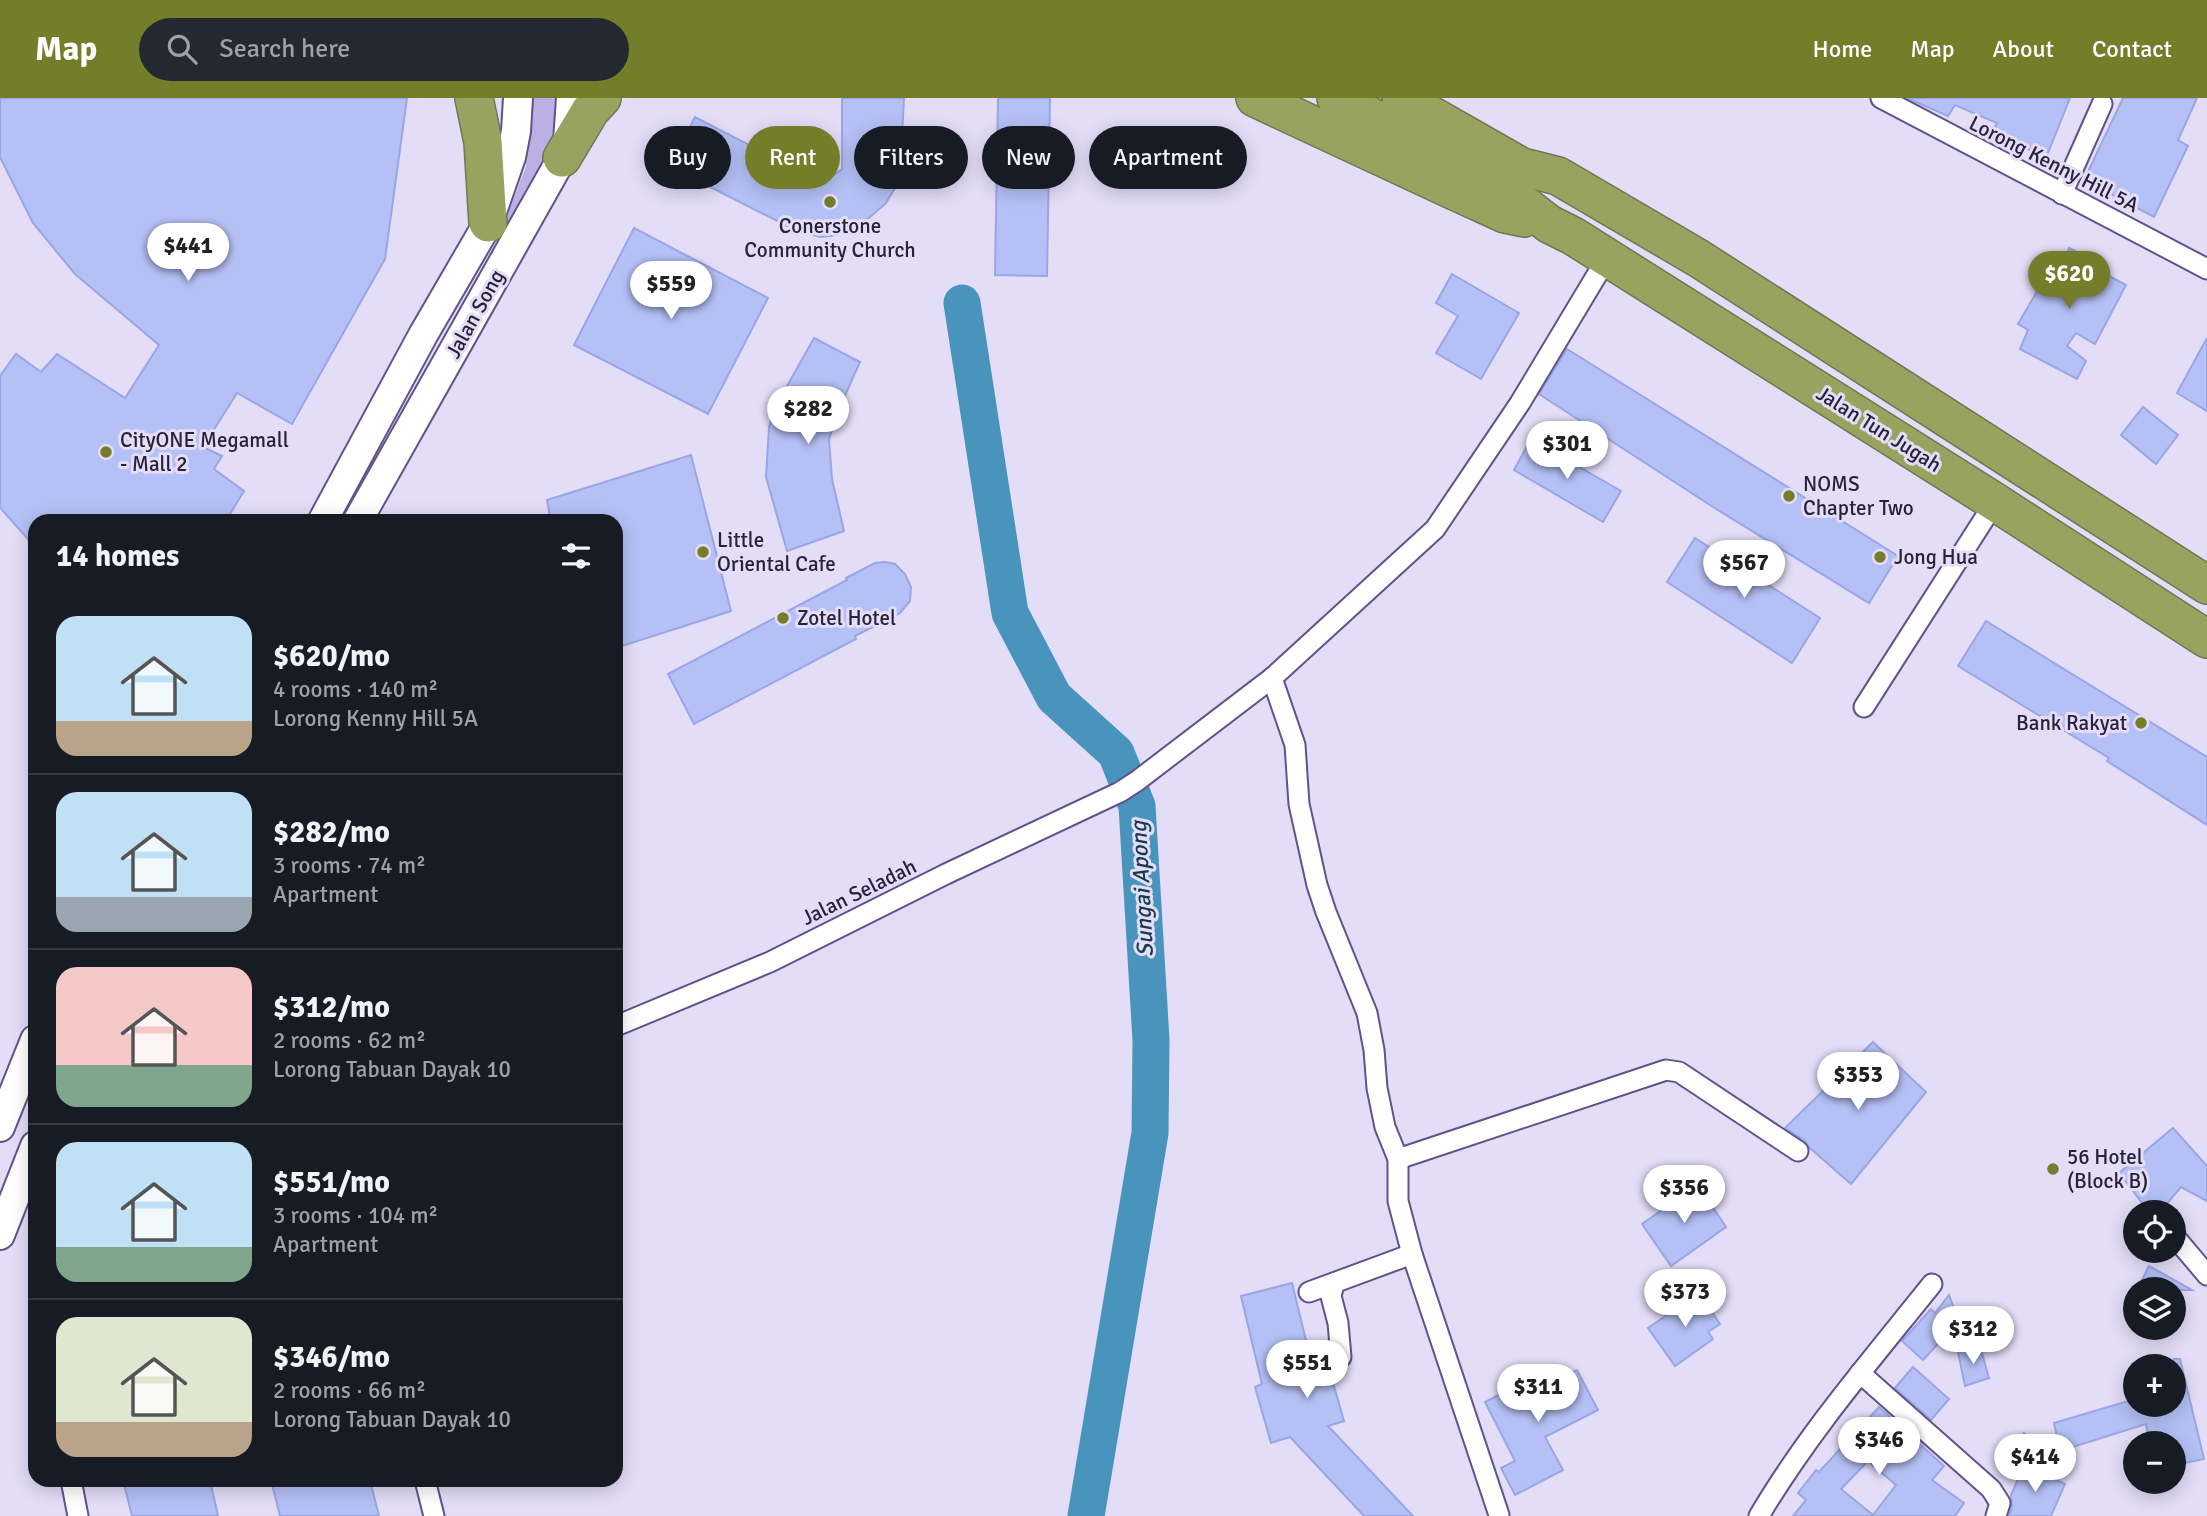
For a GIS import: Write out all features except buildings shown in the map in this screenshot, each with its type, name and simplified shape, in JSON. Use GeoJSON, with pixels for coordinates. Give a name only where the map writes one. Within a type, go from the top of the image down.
{"type":"FeatureCollection","features":[{"type":"Feature","properties":{"kind":"highway"},"geometry":{"type":"LineString","coordinates":[[474,98],[483,142],[488,223]]}},
{"type":"Feature","properties":{"kind":"highway"},"geometry":{"type":"LineString","coordinates":[[562,158],[590,111],[602,98]]}},
{"type":"Feature","properties":{"kind":"highway","name":"Jalan Tun Jugah"},"geometry":{"type":"LineString","coordinates":[[1255,98],[1505,214],[1549,224],[1573,236],[2207,639]]}},
{"type":"Feature","properties":{"kind":"highway","name":"Jalan Tun Jugah"},"geometry":{"type":"LineString","coordinates":[[1336,98],[1508,174],[1558,176]]}},
{"type":"Feature","properties":{"kind":"highway","name":"Jalan Tun Jugah"},"geometry":{"type":"LineString","coordinates":[[1401,98],[1508,174],[1549,224]]}},
{"type":"Feature","properties":{"kind":"highway","name":"Jalan Tun Jugah"},"geometry":{"type":"LineString","coordinates":[[1451,98],[1533,148],[1558,176],[1698,258],[2207,585]]}},
{"type":"Feature","properties":{"kind":"main road","name":"Jalan Song"},"geometry":{"type":"LineString","coordinates":[[325,514],[488,223],[510,157],[516,131],[518,98]]}},
{"type":"Feature","properties":{"kind":"main road","name":"Jalan Song"},"geometry":{"type":"LineString","coordinates":[[362,514],[562,158],[568,142],[571,98]]}},
{"type":"Feature","properties":{"kind":"main road"},"geometry":{"type":"LineString","coordinates":[[1,1122],[28,1057]]}},
{"type":"Feature","properties":{"kind":"main road"},"geometry":{"type":"LineString","coordinates":[[0,1235],[28,1168]]}},
{"type":"Feature","properties":{"kind":"street","name":"Lorong Kenny Hill 5A"},"geometry":{"type":"LineString","coordinates":[[1881,98],[2207,269]]}},
{"type":"Feature","properties":{"kind":"street"},"geometry":{"type":"LineString","coordinates":[[2062,194],[2102,104]]}},
{"type":"Feature","properties":{"kind":"street","name":"Jalan Seladah"},"geometry":{"type":"LineString","coordinates":[[623,1023],[770,962],[946,874],[1120,792],[1272,678],[1435,529],[1520,403],[1607,258]]}},
{"type":"Feature","properties":{"kind":"street"},"geometry":{"type":"LineString","coordinates":[[1864,707],[1994,502]]}},
{"type":"Feature","properties":{"kind":"street"},"geometry":{"type":"LineString","coordinates":[[1272,678],[1295,745],[1299,804],[1317,885],[1367,1013],[1385,1127],[1398,1159],[1398,1201],[1412,1254],[1499,1515]]}},
{"type":"Feature","properties":{"kind":"street"},"geometry":{"type":"LineString","coordinates":[[1398,1159],[1666,1070],[1679,1072],[1798,1151]]}},
{"type":"Feature","properties":{"kind":"street"},"geometry":{"type":"LineString","coordinates":[[2186,1250],[2207,1275]]}},
{"type":"Feature","properties":{"kind":"street"},"geometry":{"type":"LineString","coordinates":[[1309,1292],[1412,1254]]}},
{"type":"Feature","properties":{"kind":"street"},"geometry":{"type":"LineString","coordinates":[[1334,1284],[1331,1296],[1338,1324],[1341,1357]]}},
{"type":"Feature","properties":{"kind":"street"},"geometry":{"type":"LineString","coordinates":[[1759,1516],[1780,1481],[1860,1373],[1932,1284]]}},
{"type":"Feature","properties":{"kind":"street"},"geometry":{"type":"LineString","coordinates":[[1860,1373],[1991,1489],[2000,1503],[1996,1516]]}},
{"type":"Feature","properties":{"kind":"street"},"geometry":{"type":"LineString","coordinates":[[72,1487],[78,1516]]}},
{"type":"Feature","properties":{"kind":"street"},"geometry":{"type":"LineString","coordinates":[[427,1487],[434,1516]]}},
{"type":"Feature","properties":{"kind":"shaded area"},"geometry":{"type":"Polygon","coordinates":[[[530,98],[556,98],[552,149],[490,259],[526,167],[530,98]]]}},
{"type":"Feature","properties":{"kind":"waterway","name":"Sungai Apong"},"geometry":{"type":"LineString","coordinates":[[962,303],[1010,613],[1054,697],[1116,753],[1137,806],[1151,1040],[1150,1133],[1086,1516]]}},
{"type":"Feature","properties":{"kind":"place","name":"Conerstone Community Church"},"geometry":{"type":"Point","coordinates":[830,202]}},
{"type":"Feature","properties":{"kind":"place","name":"CityONE Megamall - Mall 2"},"geometry":{"type":"Point","coordinates":[106,452]}},
{"type":"Feature","properties":{"kind":"place","name":"NOMS Chapter Two"},"geometry":{"type":"Point","coordinates":[1789,496]}},
{"type":"Feature","properties":{"kind":"place","name":"Little Oriental Cafe"},"geometry":{"type":"Point","coordinates":[703,552]}},
{"type":"Feature","properties":{"kind":"place","name":"Jong Hua"},"geometry":{"type":"Point","coordinates":[1880,557]}},
{"type":"Feature","properties":{"kind":"place","name":"Zotel Hotel"},"geometry":{"type":"Point","coordinates":[783,618]}},
{"type":"Feature","properties":{"kind":"place","name":"Bank Rakyat"},"geometry":{"type":"Point","coordinates":[2141,723]}},
{"type":"Feature","properties":{"kind":"place","name":"56 Hotel (Block B)"},"geometry":{"type":"Point","coordinates":[2053,1169]}}]}
